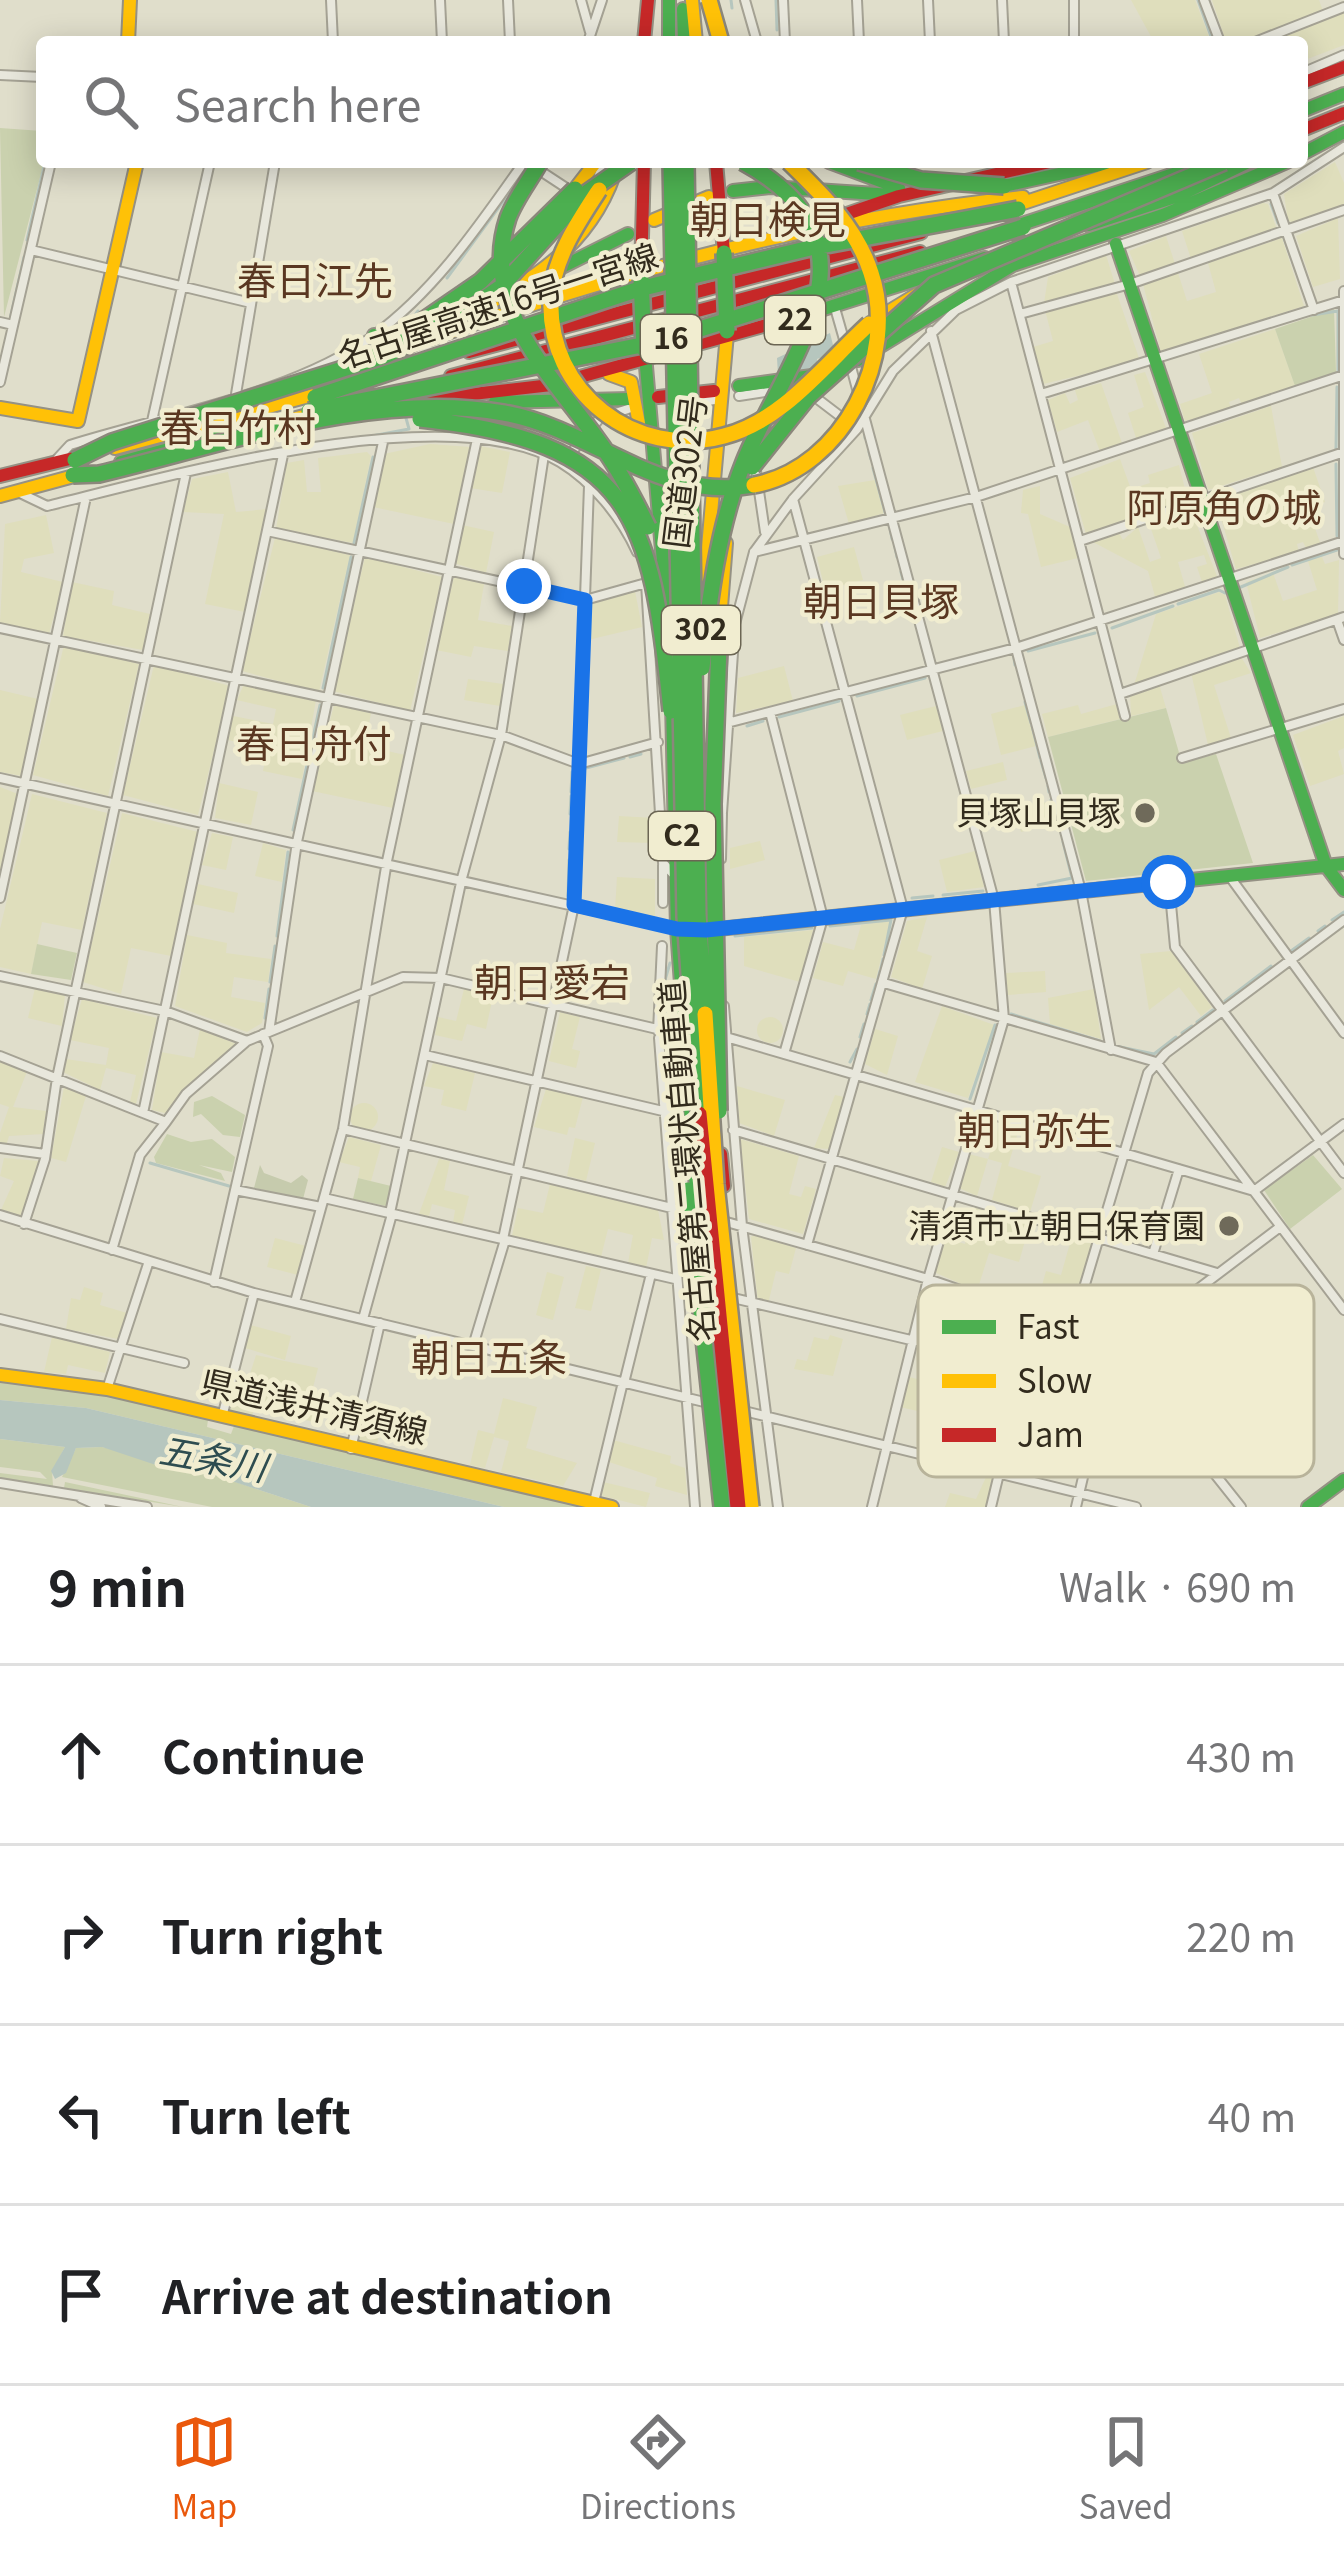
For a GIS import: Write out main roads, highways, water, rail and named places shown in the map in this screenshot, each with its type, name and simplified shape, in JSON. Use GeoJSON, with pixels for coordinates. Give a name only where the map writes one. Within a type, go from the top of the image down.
{"type":"FeatureCollection","features":[{"type":"Feature","properties":{"kind":"main road"},"geometry":{"type":"LineString","coordinates":[[128,36],[130,0]]}},
{"type":"Feature","properties":{"kind":"main road"},"geometry":{"type":"LineString","coordinates":[[644,0],[645,36]]}},
{"type":"Feature","properties":{"kind":"main road"},"geometry":{"type":"LineString","coordinates":[[647,36],[658,0]]}},
{"type":"Feature","properties":{"kind":"main road"},"geometry":{"type":"LineString","coordinates":[[668,0],[669,36]]}},
{"type":"Feature","properties":{"kind":"main road"},"geometry":{"type":"LineString","coordinates":[[684,36],[687,0]]}},
{"type":"Feature","properties":{"kind":"main road"},"geometry":{"type":"LineString","coordinates":[[687,0],[696,36]]}},
{"type":"Feature","properties":{"kind":"main road"},"geometry":{"type":"LineString","coordinates":[[710,0],[716,36]]}},
{"type":"Feature","properties":{"kind":"main road"},"geometry":{"type":"LineString","coordinates":[[1308,81],[1344,67]]}},
{"type":"Feature","properties":{"kind":"main road"},"geometry":{"type":"LineString","coordinates":[[1308,106],[1344,91]]}},
{"type":"Feature","properties":{"kind":"main road"},"geometry":{"type":"LineString","coordinates":[[1308,129],[1344,115]]}},
{"type":"Feature","properties":{"kind":"main road"},"geometry":{"type":"LineString","coordinates":[[1308,151],[1344,132]]}},
{"type":"Feature","properties":{"kind":"main road"},"geometry":{"type":"LineString","coordinates":[[0,408],[78,422],[136,168]]}},
{"type":"Feature","properties":{"kind":"main road"},"geometry":{"type":"LineString","coordinates":[[530,168],[507,235],[507,303],[530,358],[628,477],[652,544],[694,840]]}},
{"type":"Feature","properties":{"kind":"main road"},"geometry":{"type":"LineString","coordinates":[[366,360],[481,281],[594,168]]}},
{"type":"Feature","properties":{"kind":"main road"},"geometry":{"type":"LineString","coordinates":[[612,168],[565,247],[550,315],[555,346],[573,384],[592,407],[632,432],[696,442],[738,432],[783,403],[869,324],[934,285],[1209,168]]}},
{"type":"Feature","properties":{"kind":"main road"},"geometry":{"type":"LineString","coordinates":[[535,280],[587,234],[610,192],[615,168]]}},
{"type":"Feature","properties":{"kind":"main road"},"geometry":{"type":"LineString","coordinates":[[74,467],[112,442],[418,341],[486,299],[585,194],[626,168]]}},
{"type":"Feature","properties":{"kind":"main road","name":"国道302号"},"geometry":{"type":"LineString","coordinates":[[636,168],[634,236],[641,272],[650,454],[665,567],[677,929],[692,1190],[730,1507]]}},
{"type":"Feature","properties":{"kind":"main road","name":"名古屋第二環状自動車道"},"geometry":{"type":"LineString","coordinates":[[671,168],[704,1025],[728,1294],[755,1507]]}},
{"type":"Feature","properties":{"kind":"main road","name":"名古屋第二環状自動車道"},"geometry":{"type":"LineString","coordinates":[[686,168],[698,1115],[730,1507]]}},
{"type":"Feature","properties":{"kind":"main road","name":"国道302号"},"geometry":{"type":"LineString","coordinates":[[717,168],[727,395],[702,580],[694,840],[706,930],[724,1186],[755,1507]]}},
{"type":"Feature","properties":{"kind":"main road"},"geometry":{"type":"LineString","coordinates":[[725,168],[720,194],[736,231],[754,238]]}},
{"type":"Feature","properties":{"kind":"main road"},"geometry":{"type":"LineString","coordinates":[[694,840],[706,634],[730,510],[755,437],[810,337],[821,288],[813,239],[800,212],[776,183],[752,168]]}},
{"type":"Feature","properties":{"kind":"main road"},"geometry":{"type":"LineString","coordinates":[[74,467],[99,475],[328,417],[484,409],[531,420],[632,471],[682,487],[738,488],[788,472],[822,448],[859,403],[873,368],[880,325],[876,284],[852,227],[795,168]]}},
{"type":"Feature","properties":{"kind":"main road"},"geometry":{"type":"LineString","coordinates":[[844,168],[918,191],[998,181],[1034,168]]}},
{"type":"Feature","properties":{"kind":"main road"},"geometry":{"type":"LineString","coordinates":[[880,168],[921,180],[998,181]]}},
{"type":"Feature","properties":{"kind":"main road"},"geometry":{"type":"LineString","coordinates":[[798,231],[898,196],[1077,168]]}},
{"type":"Feature","properties":{"kind":"main road","name":"22"},"geometry":{"type":"LineString","coordinates":[[0,478],[1055,194],[1130,168]]}},
{"type":"Feature","properties":{"kind":"main road","name":"名古屋高速16号一宮線"},"geometry":{"type":"LineString","coordinates":[[0,496],[74,467],[315,397],[639,289],[1018,208],[1161,168]]}},
{"type":"Feature","properties":{"kind":"main road","name":"22"},"geometry":{"type":"LineString","coordinates":[[0,496],[328,417],[1029,223],[1192,168]]}},
{"type":"Feature","properties":{"kind":"main road","name":"名古屋高速16号一宮線"},"geometry":{"type":"LineString","coordinates":[[0,478],[74,467],[309,411],[701,331],[1205,168]]}},
{"type":"Feature","properties":{"kind":"main road","name":"22"},"geometry":{"type":"LineString","coordinates":[[328,417],[597,375],[835,308],[1132,213],[1234,168]]}},
{"type":"Feature","properties":{"kind":"main road"},"geometry":{"type":"LineString","coordinates":[[659,401],[727,395],[851,363],[1012,274],[1273,168]]}},
{"type":"Feature","properties":{"kind":"main road"},"geometry":{"type":"LineString","coordinates":[[654,220],[720,194],[770,187],[898,196]]}},
{"type":"Feature","properties":{"kind":"main road","name":"22"},"geometry":{"type":"LineString","coordinates":[[302,398],[340,375],[423,342],[754,238],[1055,194]]}},
{"type":"Feature","properties":{"kind":"main road"},"geometry":{"type":"LineString","coordinates":[[423,342],[535,280],[634,236]]}},
{"type":"Feature","properties":{"kind":"main road"},"geometry":{"type":"LineString","coordinates":[[1116,244],[1326,866],[1344,890]]}},
{"type":"Feature","properties":{"kind":"main road"},"geometry":{"type":"LineString","coordinates":[[896,286],[1012,274]]}},
{"type":"Feature","properties":{"kind":"main road"},"geometry":{"type":"LineString","coordinates":[[730,510],[752,467],[790,415],[934,285]]}},
{"type":"Feature","properties":{"kind":"main road"},"geometry":{"type":"LineString","coordinates":[[374,335],[404,350]]}},
{"type":"Feature","properties":{"kind":"main road"},"geometry":{"type":"LineString","coordinates":[[597,375],[622,376],[631,382],[650,454]]}},
{"type":"Feature","properties":{"kind":"main road"},"geometry":{"type":"LineString","coordinates":[[727,395],[713,926],[728,1294]]}},
{"type":"Feature","properties":{"kind":"main road"},"geometry":{"type":"LineString","coordinates":[[454,400],[630,403]]}},
{"type":"Feature","properties":{"kind":"main road"},"geometry":{"type":"LineString","coordinates":[[328,417],[434,420],[506,432],[567,454],[624,501],[642,533],[661,606]]}},
{"type":"Feature","properties":{"kind":"main road"},"geometry":{"type":"LineString","coordinates":[[677,929],[706,930],[1344,864]]}},
{"type":"Feature","properties":{"kind":"main road","name":"県道浅井清須線"},"geometry":{"type":"LineString","coordinates":[[0,1375],[107,1389],[612,1507]]}},
{"type":"Feature","properties":{"kind":"main road"},"geometry":{"type":"LineString","coordinates":[[1308,1507],[1342,1483]]}},
{"type":"Feature","properties":{"kind":"water"},"geometry":{"type":"Polygon","coordinates":[[[830,333],[835,353],[817,359],[819,370],[778,375],[777,358],[830,333]]]}},
{"type":"Feature","properties":{"kind":"water","name":"五条川"},"geometry":{"type":"Polygon","coordinates":[[[0,1400],[86,1408],[504,1507],[311,1507],[198,1470],[168,1469],[102,1447],[76,1448],[66,1473],[55,1479],[51,1471],[65,1447],[0,1439],[0,1400]]]}},
{"type":"Feature","properties":{"kind":"waterway"},"geometry":{"type":"LineString","coordinates":[[731,0],[732,8]]}},
{"type":"Feature","properties":{"kind":"waterway"},"geometry":{"type":"LineString","coordinates":[[776,0],[777,30]]}},
{"type":"Feature","properties":{"kind":"waterway"},"geometry":{"type":"LineString","coordinates":[[1198,0],[1211,36]]}},
{"type":"Feature","properties":{"kind":"waterway"},"geometry":{"type":"LineString","coordinates":[[27,240],[44,168]]}},
{"type":"Feature","properties":{"kind":"waterway"},"geometry":{"type":"LineString","coordinates":[[271,209],[278,168]]}},
{"type":"Feature","properties":{"kind":"waterway"},"geometry":{"type":"LineString","coordinates":[[447,278],[522,176]]}},
{"type":"Feature","properties":{"kind":"waterway"},"geometry":{"type":"LineString","coordinates":[[1271,204],[1278,223]]}},
{"type":"Feature","properties":{"kind":"waterway"},"geometry":{"type":"LineString","coordinates":[[1284,238],[1307,301]]}},
{"type":"Feature","properties":{"kind":"waterway"},"geometry":{"type":"LineString","coordinates":[[11,315],[24,257]]}},
{"type":"Feature","properties":{"kind":"waterway"},"geometry":{"type":"LineString","coordinates":[[410,321],[418,311]]}},
{"type":"Feature","properties":{"kind":"waterway"},"geometry":{"type":"LineString","coordinates":[[1312,315],[1338,311],[1338,370]]}},
{"type":"Feature","properties":{"kind":"waterway"},"geometry":{"type":"LineString","coordinates":[[1336,449],[1337,387]]}},
{"type":"Feature","properties":{"kind":"waterway"},"geometry":{"type":"LineString","coordinates":[[372,436],[409,429],[406,418]]}},
{"type":"Feature","properties":{"kind":"waterway"},"geometry":{"type":"LineString","coordinates":[[869,452],[871,459]]}},
{"type":"Feature","properties":{"kind":"waterway"},"geometry":{"type":"LineString","coordinates":[[354,543],[373,457]]}},
{"type":"Feature","properties":{"kind":"waterway"},"geometry":{"type":"LineString","coordinates":[[1336,464],[1337,536]]}},
{"type":"Feature","properties":{"kind":"waterway"},"geometry":{"type":"LineString","coordinates":[[873,468],[885,512]]}},
{"type":"Feature","properties":{"kind":"waterway"},"geometry":{"type":"LineString","coordinates":[[890,528],[892,539]]}},
{"type":"Feature","properties":{"kind":"waterway"},"geometry":{"type":"LineString","coordinates":[[895,547],[897,557]]}},
{"type":"Feature","properties":{"kind":"waterway"},"geometry":{"type":"LineString","coordinates":[[1292,565],[1337,550]]}},
{"type":"Feature","properties":{"kind":"waterway"},"geometry":{"type":"LineString","coordinates":[[323,688],[351,557]]}},
{"type":"Feature","properties":{"kind":"waterway"},"geometry":{"type":"LineString","coordinates":[[1241,587],[1288,567]]}},
{"type":"Feature","properties":{"kind":"waterway"},"geometry":{"type":"LineString","coordinates":[[901,572],[906,590]]}},
{"type":"Feature","properties":{"kind":"waterway"},"geometry":{"type":"LineString","coordinates":[[1178,604],[1219,590],[1225,593]]}},
{"type":"Feature","properties":{"kind":"waterway"},"geometry":{"type":"LineString","coordinates":[[908,598],[911,608]]}},
{"type":"Feature","properties":{"kind":"waterway"},"geometry":{"type":"LineString","coordinates":[[1112,628],[1173,606]]}},
{"type":"Feature","properties":{"kind":"waterway"},"geometry":{"type":"LineString","coordinates":[[1028,651],[1095,633]]}},
{"type":"Feature","properties":{"kind":"waterway"},"geometry":{"type":"LineString","coordinates":[[921,643],[926,663]]}},
{"type":"Feature","properties":{"kind":"waterway"},"geometry":{"type":"LineString","coordinates":[[1014,658],[1015,665]]}},
{"type":"Feature","properties":{"kind":"waterway"},"geometry":{"type":"LineString","coordinates":[[857,696],[925,678]]}},
{"type":"Feature","properties":{"kind":"waterway"},"geometry":{"type":"LineString","coordinates":[[779,717],[839,701]]}},
{"type":"Feature","properties":{"kind":"waterway"},"geometry":{"type":"LineString","coordinates":[[1025,702],[1031,723]]}},
{"type":"Feature","properties":{"kind":"waterway"},"geometry":{"type":"LineString","coordinates":[[293,830],[320,705]]}},
{"type":"Feature","properties":{"kind":"waterway"},"geometry":{"type":"LineString","coordinates":[[747,726],[763,721]]}},
{"type":"Feature","properties":{"kind":"waterway"},"geometry":{"type":"LineString","coordinates":[[1032,726],[1040,758]]}},
{"type":"Feature","properties":{"kind":"waterway"},"geometry":{"type":"LineString","coordinates":[[630,757],[641,754]]}},
{"type":"Feature","properties":{"kind":"waterway"},"geometry":{"type":"LineString","coordinates":[[586,768],[624,758]]}},
{"type":"Feature","properties":{"kind":"waterway"},"geometry":{"type":"LineString","coordinates":[[1041,761],[1046,778]]}},
{"type":"Feature","properties":{"kind":"waterway"},"geometry":{"type":"LineString","coordinates":[[571,792],[572,772]]}},
{"type":"Feature","properties":{"kind":"waterway"},"geometry":{"type":"LineString","coordinates":[[1048,786],[1049,792]]}},
{"type":"Feature","properties":{"kind":"waterway"},"geometry":{"type":"LineString","coordinates":[[570,814],[571,796]]}},
{"type":"Feature","properties":{"kind":"waterway"},"geometry":{"type":"LineString","coordinates":[[1051,800],[1054,811]]}},
{"type":"Feature","properties":{"kind":"waterway"},"geometry":{"type":"LineString","coordinates":[[1055,814],[1059,829]]}},
{"type":"Feature","properties":{"kind":"waterway"},"geometry":{"type":"LineString","coordinates":[[569,849],[570,832]]}},
{"type":"Feature","properties":{"kind":"waterway"},"geometry":{"type":"LineString","coordinates":[[1038,885],[1072,878],[1063,842]]}},
{"type":"Feature","properties":{"kind":"waterway"},"geometry":{"type":"LineString","coordinates":[[277,936],[288,852]]}},
{"type":"Feature","properties":{"kind":"waterway"},"geometry":{"type":"LineString","coordinates":[[568,896],[569,860]]}},
{"type":"Feature","properties":{"kind":"waterway"},"geometry":{"type":"LineString","coordinates":[[943,895],[983,891]]}},
{"type":"Feature","properties":{"kind":"waterway"},"geometry":{"type":"LineString","coordinates":[[912,898],[933,896]]}},
{"type":"Feature","properties":{"kind":"waterway"},"geometry":{"type":"LineString","coordinates":[[1332,920],[1344,912]]}},
{"type":"Feature","properties":{"kind":"waterway"},"geometry":{"type":"LineString","coordinates":[[830,926],[891,920],[884,955]]}},
{"type":"Feature","properties":{"kind":"waterway"},"geometry":{"type":"LineString","coordinates":[[1318,931],[1325,926]]}},
{"type":"Feature","properties":{"kind":"waterway"},"geometry":{"type":"LineString","coordinates":[[735,936],[812,928]]}},
{"type":"Feature","properties":{"kind":"waterway"},"geometry":{"type":"LineString","coordinates":[[1291,951],[1309,938]]}},
{"type":"Feature","properties":{"kind":"waterway"},"geometry":{"type":"LineString","coordinates":[[270,982],[275,946]]}},
{"type":"Feature","properties":{"kind":"waterway"},"geometry":{"type":"LineString","coordinates":[[881,968],[883,959]]}},
{"type":"Feature","properties":{"kind":"waterway"},"geometry":{"type":"LineString","coordinates":[[665,980],[670,963]]}},
{"type":"Feature","properties":{"kind":"waterway"},"geometry":{"type":"LineString","coordinates":[[1225,1001],[1271,966]]}},
{"type":"Feature","properties":{"kind":"waterway"},"geometry":{"type":"LineString","coordinates":[[878,979],[880,971]]}},
{"type":"Feature","properties":{"kind":"waterway"},"geometry":{"type":"LineString","coordinates":[[871,1000],[876,984]]}},
{"type":"Feature","properties":{"kind":"waterway"},"geometry":{"type":"LineString","coordinates":[[265,1018],[269,989]]}},
{"type":"Feature","properties":{"kind":"waterway"},"geometry":{"type":"LineString","coordinates":[[662,1024],[664,990]]}},
{"type":"Feature","properties":{"kind":"waterway"},"geometry":{"type":"LineString","coordinates":[[867,1014],[870,1004]]}},
{"type":"Feature","properties":{"kind":"waterway"},"geometry":{"type":"LineString","coordinates":[[1197,1022],[1213,1010]]}},
{"type":"Feature","properties":{"kind":"waterway"},"geometry":{"type":"LineString","coordinates":[[1011,1014],[1100,1041]]}},
{"type":"Feature","properties":{"kind":"waterway"},"geometry":{"type":"LineString","coordinates":[[860,1037],[864,1024]]}},
{"type":"Feature","properties":{"kind":"waterway"},"geometry":{"type":"LineString","coordinates":[[970,1099],[995,1025]]}},
{"type":"Feature","properties":{"kind":"waterway"},"geometry":{"type":"LineString","coordinates":[[1182,1033],[1192,1026]]}},
{"type":"Feature","properties":{"kind":"waterway"},"geometry":{"type":"LineString","coordinates":[[1120,1047],[1154,1054],[1176,1037]]}},
{"type":"Feature","properties":{"kind":"waterway"},"geometry":{"type":"LineString","coordinates":[[664,1045],[678,1201]]}},
{"type":"Feature","properties":{"kind":"waterway"},"geometry":{"type":"LineString","coordinates":[[850,1062],[857,1049]]}},
{"type":"Feature","properties":{"kind":"waterway"},"geometry":{"type":"LineString","coordinates":[[150,1163],[229,1186]]}},
{"type":"Feature","properties":{"kind":"waterway"},"geometry":{"type":"LineString","coordinates":[[681,1224],[684,1259]]}},
{"type":"Feature","properties":{"kind":"place","name":"貝塚山貝塚"},"geometry":{"type":"Point","coordinates":[1145,813]}},
{"type":"Feature","properties":{"kind":"place","name":"清須市立朝日保育園"},"geometry":{"type":"Point","coordinates":[1229,1226]}},
{"type":"Feature","properties":{"kind":"district","name":"朝日検見"},"geometry":{"type":"Point","coordinates":[768,220]}},
{"type":"Feature","properties":{"kind":"district","name":"春日江先"},"geometry":{"type":"Point","coordinates":[315,281]}},
{"type":"Feature","properties":{"kind":"district","name":"春日竹村"},"geometry":{"type":"Point","coordinates":[238,428]}},
{"type":"Feature","properties":{"kind":"district","name":"阿原角の城"},"geometry":{"type":"Point","coordinates":[1224,508]}},
{"type":"Feature","properties":{"kind":"district","name":"朝日貝塚"},"geometry":{"type":"Point","coordinates":[881,602]}},
{"type":"Feature","properties":{"kind":"district","name":"春日舟付"},"geometry":{"type":"Point","coordinates":[314,744]}},
{"type":"Feature","properties":{"kind":"district","name":"朝日愛宕"},"geometry":{"type":"Point","coordinates":[552,983]}},
{"type":"Feature","properties":{"kind":"district","name":"朝日弥生"},"geometry":{"type":"Point","coordinates":[1035,1131]}},
{"type":"Feature","properties":{"kind":"district","name":"朝日五条"},"geometry":{"type":"Point","coordinates":[489,1358]}}]}
